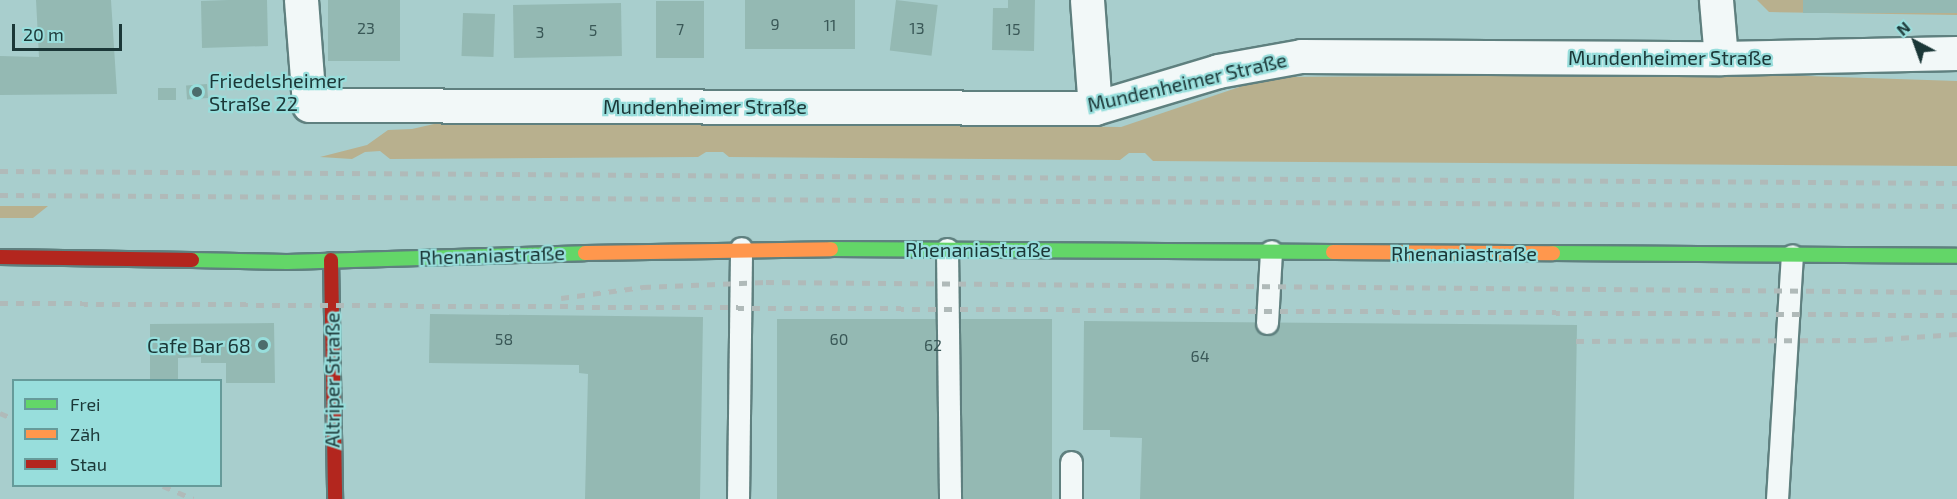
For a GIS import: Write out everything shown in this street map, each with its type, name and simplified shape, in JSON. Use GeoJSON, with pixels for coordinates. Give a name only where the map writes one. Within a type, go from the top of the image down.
{"type":"FeatureCollection","features":[{"type":"Feature","properties":{"kind":"street","name":"Mundenheimer Straße"},"geometry":{"type":"LineString","coordinates":[[301,0],[309,105],[1095,108],[1218,71],[1300,56],[1721,58],[1957,53]]}},
{"type":"Feature","properties":{"kind":"street"},"geometry":{"type":"LineString","coordinates":[[1087,0],[1095,108]]}},
{"type":"Feature","properties":{"kind":"street"},"geometry":{"type":"LineString","coordinates":[[1716,0],[1721,58]]}},
{"type":"Feature","properties":{"kind":"street","name":"Rhenaniastraße"},"geometry":{"type":"LineString","coordinates":[[0,257],[331,260],[741,248],[1957,256]]}},
{"type":"Feature","properties":{"kind":"street","name":"Altriper Straße"},"geometry":{"type":"LineString","coordinates":[[331,260],[335,499]]}},
{"type":"Feature","properties":{"kind":"lane"},"geometry":{"type":"LineString","coordinates":[[738,499],[741,248]]}},
{"type":"Feature","properties":{"kind":"lane"},"geometry":{"type":"LineString","coordinates":[[947,249],[950,499]]}},
{"type":"Feature","properties":{"kind":"lane"},"geometry":{"type":"LineString","coordinates":[[1267,322],[1271,251]]}},
{"type":"Feature","properties":{"kind":"lane"},"geometry":{"type":"LineString","coordinates":[[1777,499],[1792,255]]}},
{"type":"Feature","properties":{"kind":"lane"},"geometry":{"type":"LineString","coordinates":[[1071,462],[1071,499]]}},
{"type":"Feature","properties":{"kind":"shaded area"},"geometry":{"type":"Polygon","coordinates":[[[1757,0],[1957,0],[1957,15],[1769,12],[1757,0]]]}},
{"type":"Feature","properties":{"kind":"shaded area"},"geometry":{"type":"Polygon","coordinates":[[[1744,74],[1957,81],[1957,166],[1153,161],[1145,153],[1129,153],[1120,160],[729,157],[723,152],[706,152],[698,157],[390,159],[380,151],[365,152],[352,159],[320,157],[367,145],[388,130],[412,129],[456,119],[1121,127],[1269,77],[1744,74]]]}},
{"type":"Feature","properties":{"kind":"shaded area"},"geometry":{"type":"Polygon","coordinates":[[[0,206],[48,206],[33,218],[0,218],[0,206]]]}},
{"type":"Feature","properties":{"kind":"building"},"geometry":{"type":"Polygon","coordinates":[[[36,0],[111,0],[117,94],[0,95],[0,56],[39,57],[36,0]]]}},
{"type":"Feature","properties":{"kind":"building"},"geometry":{"type":"Polygon","coordinates":[[[267,0],[268,46],[202,48],[201,1],[267,0]]]}},
{"type":"Feature","properties":{"kind":"building"},"geometry":{"type":"Polygon","coordinates":[[[328,0],[400,0],[400,61],[328,61],[328,0]]]}},
{"type":"Feature","properties":{"kind":"building"},"geometry":{"type":"Polygon","coordinates":[[[745,0],[855,0],[855,49],[745,49],[745,0]]]}},
{"type":"Feature","properties":{"kind":"building"},"geometry":{"type":"Polygon","coordinates":[[[896,0],[938,5],[931,56],[890,51],[896,0]]]}},
{"type":"Feature","properties":{"kind":"building"},"geometry":{"type":"Polygon","coordinates":[[[1008,0],[1035,0],[1034,51],[992,50],[993,8],[1008,8],[1008,0]]]}},
{"type":"Feature","properties":{"kind":"building"},"geometry":{"type":"Polygon","coordinates":[[[1803,0],[1957,0],[1957,13],[1803,13],[1803,0]]]}},
{"type":"Feature","properties":{"kind":"building"},"geometry":{"type":"Polygon","coordinates":[[[656,1],[704,1],[704,58],[656,58],[656,1]]]}},
{"type":"Feature","properties":{"kind":"building"},"geometry":{"type":"Polygon","coordinates":[[[621,3],[622,56],[514,58],[513,5],[621,3]]]}},
{"type":"Feature","properties":{"kind":"building"},"geometry":{"type":"Polygon","coordinates":[[[463,13],[495,14],[493,57],[461,56],[463,13]]]}},
{"type":"Feature","properties":{"kind":"building","name":"Friedelsheimer Straße 22"},"geometry":{"type":"Polygon","coordinates":[[[207,84],[208,98],[187,99],[186,85],[207,84]]]}},
{"type":"Feature","properties":{"kind":"building"},"geometry":{"type":"Polygon","coordinates":[[[158,88],[176,88],[176,100],[158,100],[158,88]]]}},
{"type":"Feature","properties":{"kind":"building"},"geometry":{"type":"Polygon","coordinates":[[[430,314],[703,317],[700,499],[585,499],[588,374],[579,373],[579,365],[429,363],[430,314]]]}},
{"type":"Feature","properties":{"kind":"building"},"geometry":{"type":"Polygon","coordinates":[[[777,319],[1052,319],[1052,499],[777,499],[777,319]]]}},
{"type":"Feature","properties":{"kind":"building"},"geometry":{"type":"Polygon","coordinates":[[[1084,321],[1577,325],[1574,499],[1140,499],[1142,438],[1110,437],[1110,430],[1083,430],[1084,321]]]}},
{"type":"Feature","properties":{"kind":"building"},"geometry":{"type":"Polygon","coordinates":[[[274,323],[275,383],[226,383],[226,363],[201,363],[201,357],[178,358],[178,379],[150,379],[150,324],[274,323]]]}},
{"type":"Feature","properties":{"kind":"railway"},"geometry":{"type":"LineString","coordinates":[[0,171],[1957,183]]}},
{"type":"Feature","properties":{"kind":"railway"},"geometry":{"type":"LineString","coordinates":[[0,195],[1957,206]]}},
{"type":"Feature","properties":{"kind":"railway"},"geometry":{"type":"LineString","coordinates":[[561,298],[643,287],[766,282],[1957,292]]}},
{"type":"Feature","properties":{"kind":"railway"},"geometry":{"type":"LineString","coordinates":[[0,303],[1957,315]]}},
{"type":"Feature","properties":{"kind":"railway"},"geometry":{"type":"LineString","coordinates":[[1576,341],[1869,340],[1957,334]]}},
{"type":"Feature","properties":{"kind":"railway"},"geometry":{"type":"LineString","coordinates":[[0,413],[12,418]]}},
{"type":"Feature","properties":{"kind":"railway"},"geometry":{"type":"LineString","coordinates":[[165,487],[193,499]]}},
{"type":"Feature","properties":{"kind":"traffic: fast"},"geometry":{"type":"LineString","coordinates":[[831,249],[1333,252]]}},
{"type":"Feature","properties":{"kind":"traffic: fast"},"geometry":{"type":"LineString","coordinates":[[192,260],[287,262],[585,253]]}},
{"type":"Feature","properties":{"kind":"traffic: fast"},"geometry":{"type":"LineString","coordinates":[[1553,253],[1957,256]]}},
{"type":"Feature","properties":{"kind":"traffic: slow"},"geometry":{"type":"LineString","coordinates":[[585,253],[831,249]]}},
{"type":"Feature","properties":{"kind":"traffic: slow"},"geometry":{"type":"LineString","coordinates":[[1333,252],[1553,253]]}},
{"type":"Feature","properties":{"kind":"traffic: jam"},"geometry":{"type":"LineString","coordinates":[[0,257],[192,260]]}},
{"type":"Feature","properties":{"kind":"traffic: jam"},"geometry":{"type":"LineString","coordinates":[[331,260],[335,499]]}},
{"type":"Feature","properties":{"kind":"place","name":"Friedelsheimer Straße 22"},"geometry":{"type":"Point","coordinates":[197,92]}},
{"type":"Feature","properties":{"kind":"place","name":"Cafe Bar 68"},"geometry":{"type":"Point","coordinates":[263,345]}}]}
